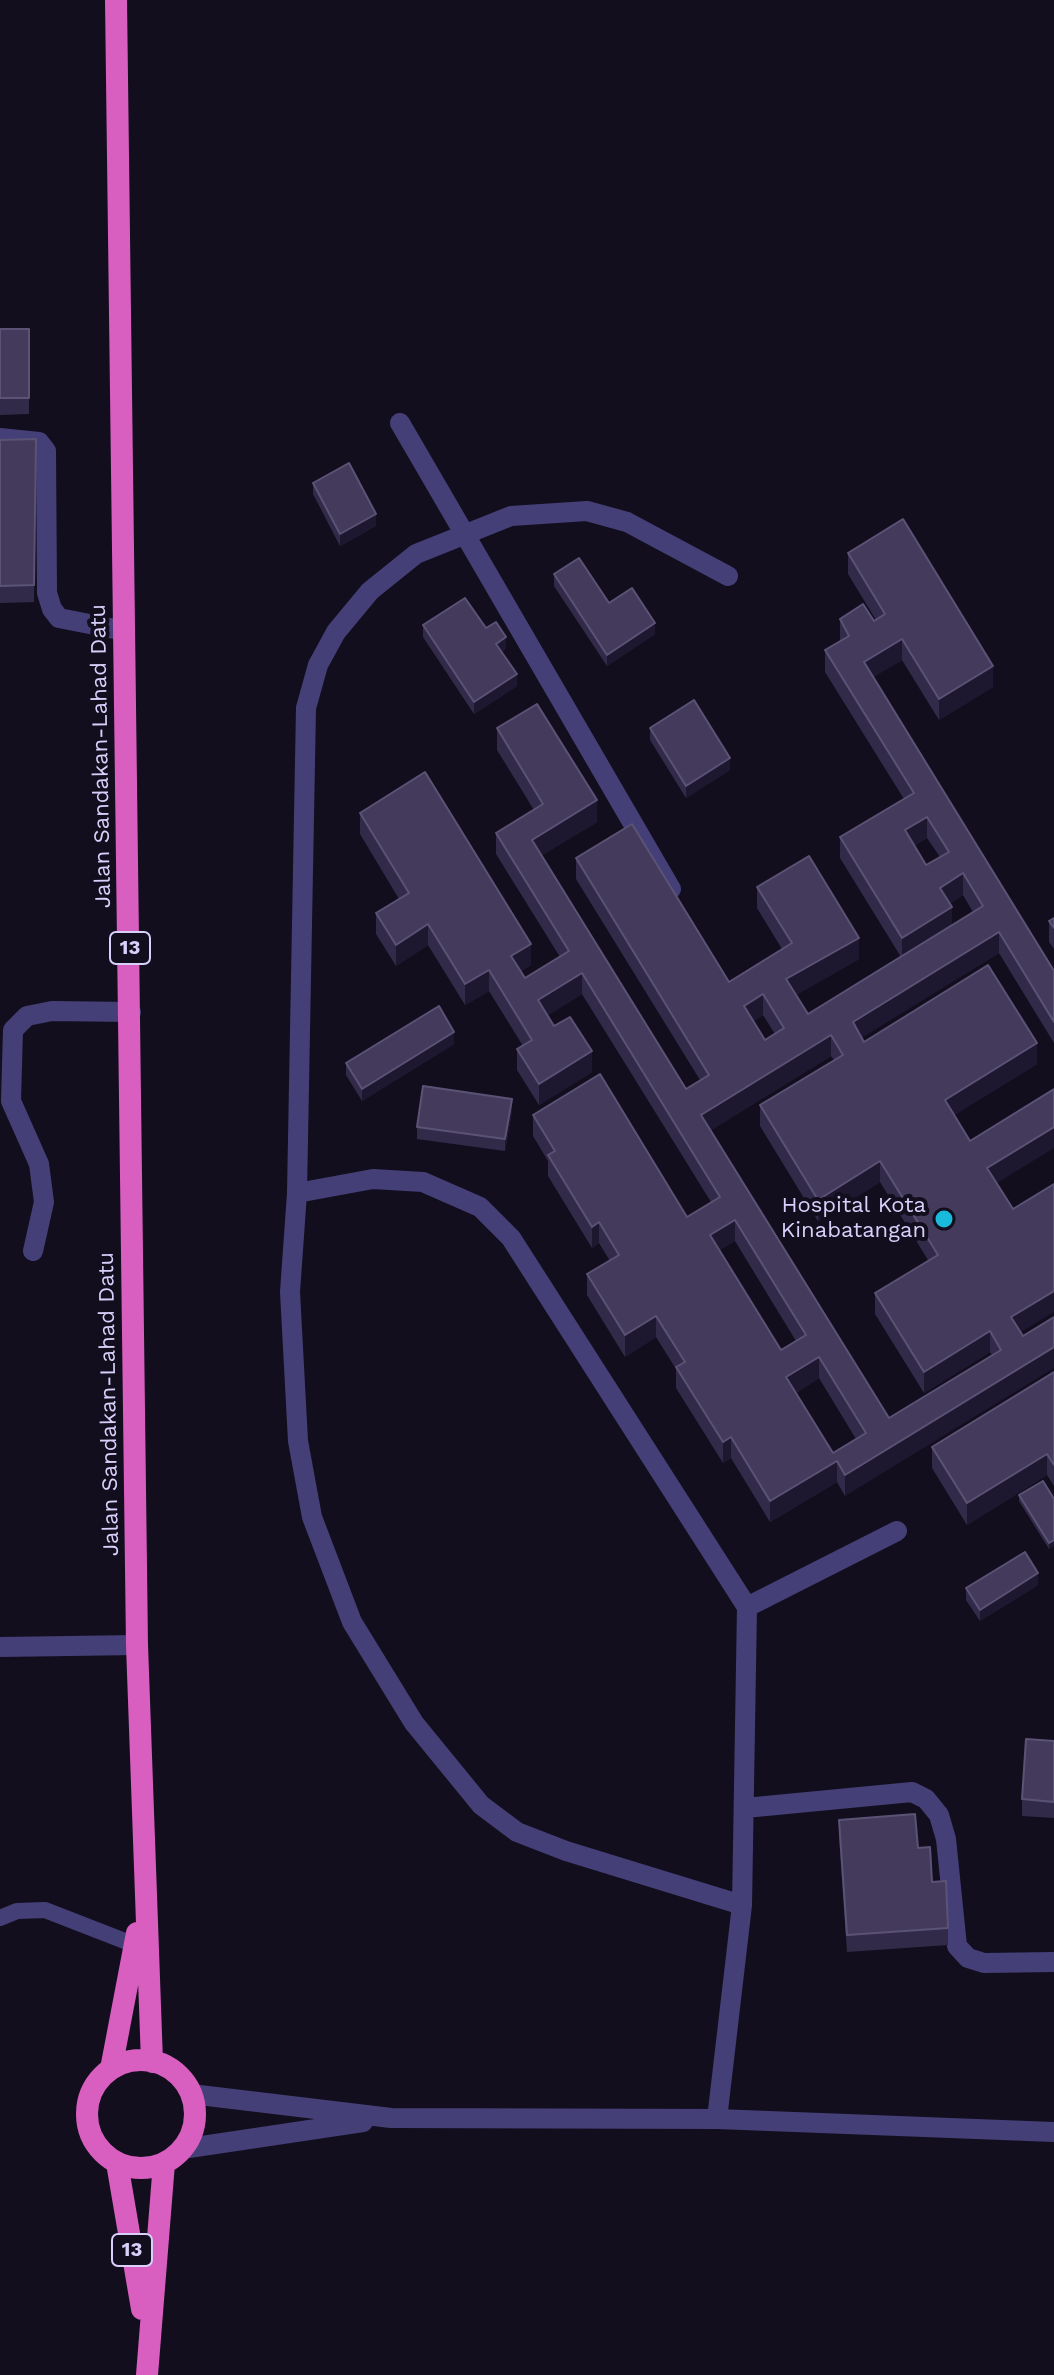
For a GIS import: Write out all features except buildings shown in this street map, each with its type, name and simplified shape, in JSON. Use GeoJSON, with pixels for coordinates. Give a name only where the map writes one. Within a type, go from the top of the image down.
{"type":"FeatureCollection","features":[{"type":"Feature","properties":{"kind":"highway","name":"Jalan Sandakan-Lahad Datu"},"geometry":{"type":"LineString","coordinates":[[116,0],[137,1645],[144,1895]]}},
{"type":"Feature","properties":{"kind":"highway","name":"13"},"geometry":{"type":"LineString","coordinates":[[144,1895],[111,2069],[99,2080],[87,2110],[94,2141],[117,2163],[147,2338]]}},
{"type":"Feature","properties":{"kind":"highway","name":"13"},"geometry":{"type":"LineString","coordinates":[[144,1895],[152,2062]]}},
{"type":"Feature","properties":{"kind":"highway"},"geometry":{"type":"LineString","coordinates":[[111,2069],[138,2060],[152,2062],[181,2078],[191,2094],[195,2113],[192,2132],[182,2149],[164,2163],[149,2168],[117,2163]]}},
{"type":"Feature","properties":{"kind":"highway","name":"13"},"geometry":{"type":"LineString","coordinates":[[147,2375],[147,2338],[164,2163]]}},
{"type":"Feature","properties":{"kind":"street"},"geometry":{"type":"LineString","coordinates":[[400,423],[683,911]]}},
{"type":"Feature","properties":{"kind":"street"},"geometry":{"type":"LineString","coordinates":[[0,438],[39,442],[46,451],[47,593],[52,609],[59,618],[125,631]]}},
{"type":"Feature","properties":{"kind":"street"},"geometry":{"type":"LineString","coordinates":[[728,576],[627,522],[587,511],[511,516],[416,554],[370,591],[336,632],[318,665],[306,708],[297,1193],[290,1292],[298,1441],[312,1517],[352,1622],[414,1723],[481,1805],[517,1832],[566,1851],[742,1905]]}},
{"type":"Feature","properties":{"kind":"street"},"geometry":{"type":"LineString","coordinates":[[33,1251],[44,1202],[39,1164],[11,1101],[13,1030],[27,1016],[52,1011],[131,1012]]}},
{"type":"Feature","properties":{"kind":"street"},"geometry":{"type":"LineString","coordinates":[[297,1193],[373,1179],[423,1182],[480,1207],[511,1238],[747,1607],[742,1905],[717,2119]]}},
{"type":"Feature","properties":{"kind":"street"},"geometry":{"type":"LineString","coordinates":[[747,1607],[897,1531]]}},
{"type":"Feature","properties":{"kind":"street"},"geometry":{"type":"LineString","coordinates":[[0,1647],[137,1645]]}},
{"type":"Feature","properties":{"kind":"street"},"geometry":{"type":"LineString","coordinates":[[745,1808],[912,1792],[926,1799],[939,1815],[946,1839],[957,1946],[968,1958],[984,1963],[1054,1962]]}},
{"type":"Feature","properties":{"kind":"street"},"geometry":{"type":"LineString","coordinates":[[191,2094],[391,2118],[717,2119],[1054,2132]]}},
{"type":"Feature","properties":{"kind":"street"},"geometry":{"type":"LineString","coordinates":[[182,2149],[391,2118]]}},
{"type":"Feature","properties":{"kind":"lane"},"geometry":{"type":"LineString","coordinates":[[0,1918],[17,1911],[45,1910],[135,1945]]}},
{"type":"Feature","properties":{"kind":"place","name":"Hospital Kota Kinabatangan"},"geometry":{"type":"Point","coordinates":[944,1219]}}]}
